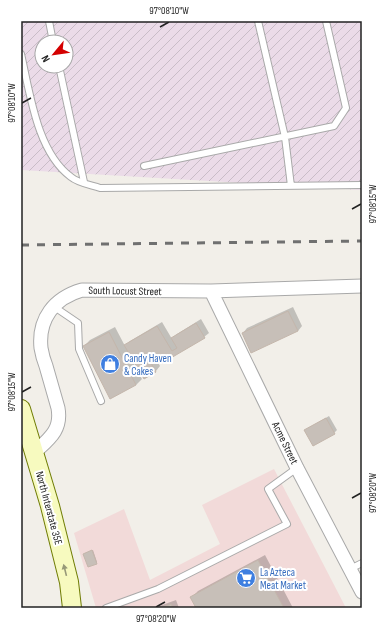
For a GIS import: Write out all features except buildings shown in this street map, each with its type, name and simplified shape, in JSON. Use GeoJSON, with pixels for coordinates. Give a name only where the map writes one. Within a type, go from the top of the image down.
{"type":"FeatureCollection","features":[{"type":"Feature","properties":{"kind":"main road","name":"North Interstate 35E"},"geometry":{"type":"LineString","coordinates":[[21,409],[50,506],[68,582],[72,608]]}},
{"type":"Feature","properties":{"kind":"street","name":"South Locust Street"},"geometry":{"type":"LineString","coordinates":[[35,452],[54,433],[59,423],[58,408],[41,348],[42,330],[48,313],[53,306],[66,296],[82,290],[211,292],[362,286]]}},
{"type":"Feature","properties":{"kind":"street","name":"Acme Street"},"geometry":{"type":"LineString","coordinates":[[211,292],[297,468],[362,592]]}},
{"type":"Feature","properties":{"kind":"lane"},"geometry":{"type":"LineString","coordinates":[[49,21],[51,34]]}},
{"type":"Feature","properties":{"kind":"lane"},"geometry":{"type":"LineString","coordinates":[[258,21],[285,137],[291,186]]}},
{"type":"Feature","properties":{"kind":"lane"},"geometry":{"type":"LineString","coordinates":[[144,166],[334,126],[346,108],[326,21]]}},
{"type":"Feature","properties":{"kind":"lane"},"geometry":{"type":"LineString","coordinates":[[21,54],[39,128],[53,158],[72,178],[100,188],[362,186]]}},
{"type":"Feature","properties":{"kind":"lane"},"geometry":{"type":"LineString","coordinates":[[61,74],[84,182]]}},
{"type":"Feature","properties":{"kind":"lane"},"geometry":{"type":"LineString","coordinates":[[53,306],[78,323],[79,349],[101,401]]}},
{"type":"Feature","properties":{"kind":"lane"},"geometry":{"type":"LineString","coordinates":[[106,608],[120,606],[158,589],[287,524],[268,489],[297,468]]}},
{"type":"Feature","properties":{"kind":"lane"},"geometry":{"type":"LineString","coordinates":[[350,569],[362,563]]}},
{"type":"Feature","properties":{"kind":"shaded area"},"geometry":{"type":"Polygon","coordinates":[[[21,21],[362,21],[362,190],[21,170],[21,21]]]}},
{"type":"Feature","properties":{"kind":"shaded area"},"geometry":{"type":"Polygon","coordinates":[[[274,469],[346,608],[96,608],[74,533],[124,509],[150,580],[220,544],[202,505],[274,469]]]}},
{"type":"Feature","properties":{"kind":"railway"},"geometry":{"type":"LineString","coordinates":[[21,245],[362,241]]}},
{"type":"Feature","properties":{"kind":"place","name":"Candy Haven & Cakes"},"geometry":{"type":"Point","coordinates":[110,364]}},
{"type":"Feature","properties":{"kind":"place","name":"La Azteca Meat Market"},"geometry":{"type":"Point","coordinates":[246,578]}}]}
